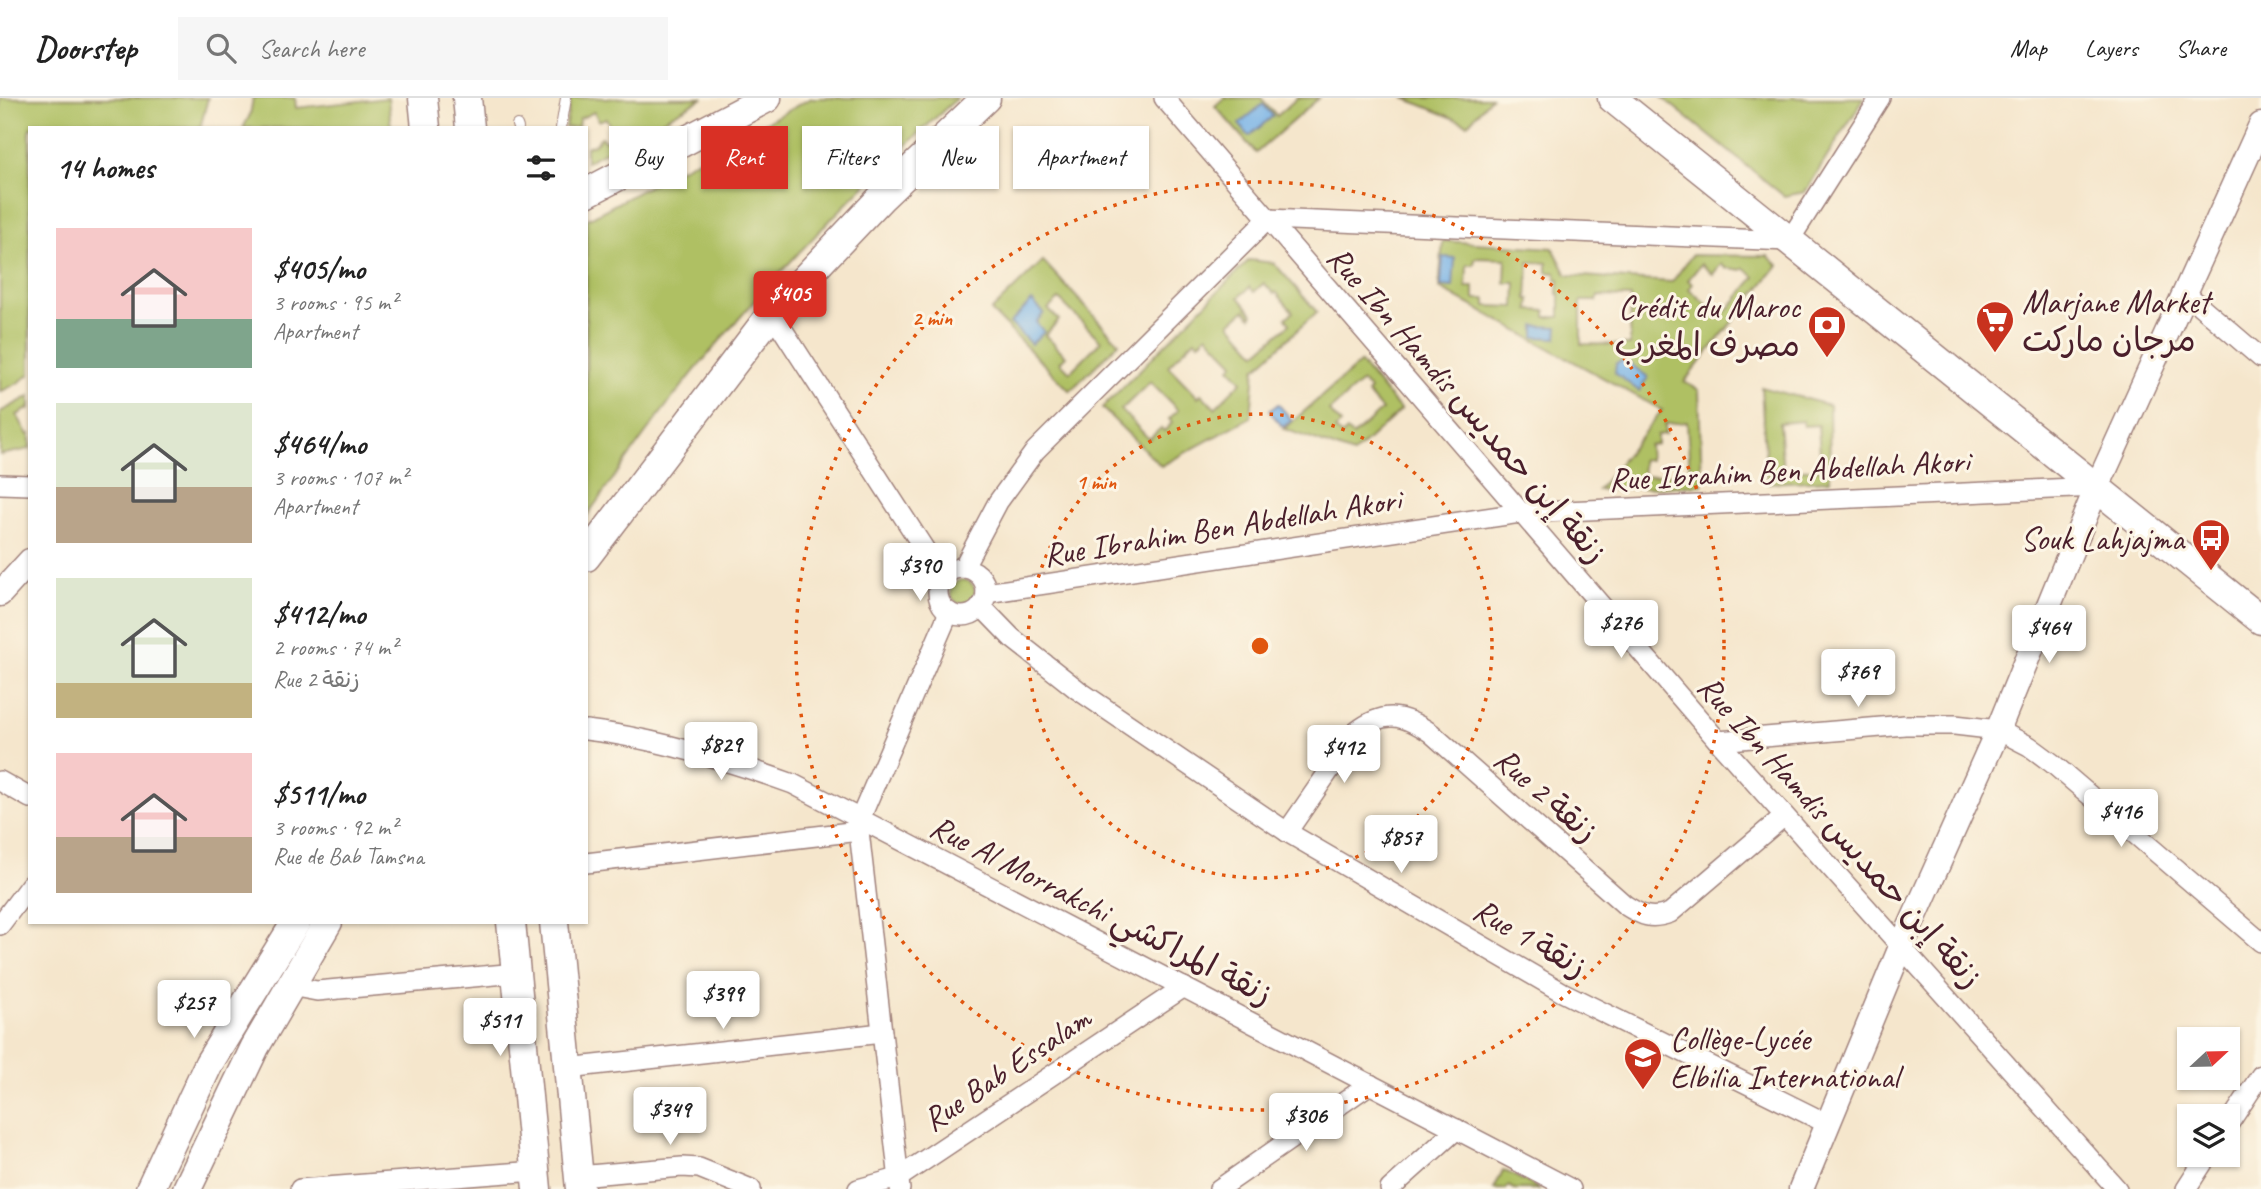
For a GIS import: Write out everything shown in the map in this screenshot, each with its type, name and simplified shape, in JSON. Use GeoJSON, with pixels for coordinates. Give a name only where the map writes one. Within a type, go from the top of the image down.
{"type":"FeatureCollection","features":[{"type":"Feature","properties":{"kind":"main road"},"geometry":{"type":"LineString","coordinates":[[423,98],[426,126]]}},
{"type":"Feature","properties":{"kind":"main road"},"geometry":{"type":"LineString","coordinates":[[467,98],[470,126]]}},
{"type":"Feature","properties":{"kind":"main road"},"geometry":{"type":"LineString","coordinates":[[588,192],[767,98]]}},
{"type":"Feature","properties":{"kind":"main road"},"geometry":{"type":"LineString","coordinates":[[588,555],[772,313],[881,198],[986,98]]}},
{"type":"Feature","properties":{"kind":"main road"},"geometry":{"type":"LineString","coordinates":[[1612,98],[2261,620]]}},
{"type":"Feature","properties":{"kind":"main road"},"geometry":{"type":"LineString","coordinates":[[150,1189],[209,1063],[295,924]]}},
{"type":"Feature","properties":{"kind":"main road"},"geometry":{"type":"LineString","coordinates":[[187,1189],[255,1047],[327,924]]}},
{"type":"Feature","properties":{"kind":"main road"},"geometry":{"type":"LineString","coordinates":[[511,924],[536,1180]]}},
{"type":"Feature","properties":{"kind":"main road"},"geometry":{"type":"LineString","coordinates":[[554,924],[579,1183]]}},
{"type":"Feature","properties":{"kind":"street","name":"Rue Ibn Hamdis زنقة إبن حمديس"},"geometry":{"type":"LineString","coordinates":[[1164,98],[1717,741],[2117,1189]]}},
{"type":"Feature","properties":{"kind":"street"},"geometry":{"type":"LineString","coordinates":[[963,568],[998,502],[1035,452],[1268,219],[1789,241],[1880,98]]}},
{"type":"Feature","properties":{"kind":"street"},"geometry":{"type":"LineString","coordinates":[[1801,1189],[1901,947],[1998,730],[2097,487],[2184,292],[2255,154],[2261,125]]}},
{"type":"Feature","properties":{"kind":"street"},"geometry":{"type":"LineString","coordinates":[[2184,292],[2261,358]]}},
{"type":"Feature","properties":{"kind":"street"},"geometry":{"type":"LineString","coordinates":[[772,313],[943,578]]}},
{"type":"Feature","properties":{"kind":"street"},"geometry":{"type":"LineString","coordinates":[[0,484],[28,485]]}},
{"type":"Feature","properties":{"kind":"street","name":"Rue Ibrahim Ben Abdellah Akori"},"geometry":{"type":"LineString","coordinates":[[983,600],[1520,513],[2097,487]]}},
{"type":"Feature","properties":{"kind":"street"},"geometry":{"type":"LineString","coordinates":[[0,594],[28,563]]}},
{"type":"Feature","properties":{"kind":"street"},"geometry":{"type":"LineString","coordinates":[[963,568],[977,573],[985,586],[983,600],[969,614],[956,615],[943,606],[938,592],[948,572],[963,568]]}},
{"type":"Feature","properties":{"kind":"street","name":"Rue 1 زنقة"},"geometry":{"type":"LineString","coordinates":[[983,600],[1012,638],[1078,690],[1287,832],[1562,992],[1828,1125]]}},
{"type":"Feature","properties":{"kind":"street"},"geometry":{"type":"LineString","coordinates":[[899,1183],[859,825],[949,612]]}},
{"type":"Feature","properties":{"kind":"street","name":"Rue 2 زنقة"},"geometry":{"type":"LineString","coordinates":[[1287,832],[1356,732],[1369,721],[1384,716],[1415,723],[1431,733],[1625,905],[1640,915],[1655,919],[1670,913],[1784,816]]}},
{"type":"Feature","properties":{"kind":"street"},"geometry":{"type":"LineString","coordinates":[[1717,741],[1905,725],[1955,725],[1998,730],[2029,746],[2052,763],[2261,942]]}},
{"type":"Feature","properties":{"kind":"street","name":"Rue Al Morrakchi زنقة المراكشي"},"geometry":{"type":"LineString","coordinates":[[588,730],[652,742],[753,769],[793,784],[859,825],[1184,987],[1571,1189]]}},
{"type":"Feature","properties":{"kind":"street"},"geometry":{"type":"LineString","coordinates":[[0,781],[28,797]]}},
{"type":"Feature","properties":{"kind":"street"},"geometry":{"type":"LineString","coordinates":[[588,863],[859,825]]}},
{"type":"Feature","properties":{"kind":"street"},"geometry":{"type":"LineString","coordinates":[[0,925],[28,887]]}},
{"type":"Feature","properties":{"kind":"street"},"geometry":{"type":"LineString","coordinates":[[290,986],[317,990],[517,973]]}},
{"type":"Feature","properties":{"kind":"street","name":"Rue Bab Essalam"},"geometry":{"type":"LineString","coordinates":[[858,1189],[899,1183],[1184,987]]}},
{"type":"Feature","properties":{"kind":"street"},"geometry":{"type":"LineString","coordinates":[[568,1068],[882,1033]]}},
{"type":"Feature","properties":{"kind":"street"},"geometry":{"type":"LineString","coordinates":[[2240,1107],[2261,1075]]}},
{"type":"Feature","properties":{"kind":"street"},"geometry":{"type":"LineString","coordinates":[[1219,1189],[1370,1084]]}},
{"type":"Feature","properties":{"kind":"street"},"geometry":{"type":"LineString","coordinates":[[1390,1189],[1457,1129]]}},
{"type":"Feature","properties":{"kind":"street"},"geometry":{"type":"LineString","coordinates":[[579,1183],[682,1167],[699,1168],[751,1189]]}},
{"type":"Feature","properties":{"kind":"street"},"geometry":{"type":"LineString","coordinates":[[2186,1189],[2200,1167]]}},
{"type":"Feature","properties":{"kind":"street"},"geometry":{"type":"LineString","coordinates":[[300,1189],[536,1180]]}},
{"type":"Feature","properties":{"kind":"lane"},"geometry":{"type":"LineString","coordinates":[[561,126],[566,98]]}},
{"type":"Feature","properties":{"kind":"green space"},"geometry":{"type":"Polygon","coordinates":[[[0,98],[208,98],[201,126],[28,126],[28,376],[0,392],[0,98]]]}},
{"type":"Feature","properties":{"kind":"green space"},"geometry":{"type":"Polygon","coordinates":[[[253,98],[295,98],[296,108],[388,98],[391,126],[244,126],[250,115],[253,98]]]}},
{"type":"Feature","properties":{"kind":"green space"},"geometry":{"type":"Polygon","coordinates":[[[571,98],[703,98],[652,126],[610,126],[606,118],[599,121],[594,112],[579,119],[578,126],[565,126],[571,98]]]}},
{"type":"Feature","properties":{"kind":"green space"},"geometry":{"type":"Polygon","coordinates":[[[811,98],[957,98],[927,126],[916,126],[916,137],[902,150],[902,126],[802,126],[802,189],[861,189],[737,320],[660,414],[588,514],[588,219],[643,189],[687,189],[687,165],[701,158],[701,189],[788,189],[788,126],[759,126],[811,98]]]}},
{"type":"Feature","properties":{"kind":"green space"},"geometry":{"type":"Polygon","coordinates":[[[1224,98],[1261,98],[1277,116],[1297,98],[1319,98],[1256,153],[1215,106],[1224,98]]]}},
{"type":"Feature","properties":{"kind":"green space"},"geometry":{"type":"Polygon","coordinates":[[[1404,98],[1491,98],[1468,124],[1404,98]]]}},
{"type":"Feature","properties":{"kind":"green space"},"geometry":{"type":"Polygon","coordinates":[[[1663,98],[1864,98],[1805,192],[1784,196],[1663,98]]]}},
{"type":"Feature","properties":{"kind":"green space"},"geometry":{"type":"Polygon","coordinates":[[[601,137],[605,141],[609,139],[609,149],[588,161],[588,146],[595,144],[601,137]]]}},
{"type":"Feature","properties":{"kind":"green space"},"geometry":{"type":"Polygon","coordinates":[[[1443,241],[1553,248],[1567,275],[1672,282],[1692,255],[1768,256],[1778,265],[1684,382],[1699,390],[1702,485],[1598,490],[1662,410],[1439,288],[1443,241]],[[1475,258],[1474,265],[1467,265],[1466,287],[1474,287],[1474,299],[1486,299],[1486,306],[1515,307],[1516,283],[1505,283],[1506,259],[1475,258]],[[1529,262],[1527,299],[1530,299],[1529,310],[1546,311],[1546,317],[1560,317],[1559,280],[1556,280],[1556,273],[1547,272],[1547,263],[1529,262]],[[1701,264],[1688,280],[1693,284],[1689,289],[1714,311],[1719,306],[1726,312],[1755,277],[1744,268],[1727,269],[1721,264],[1713,274],[1701,264]],[[1598,296],[1597,301],[1581,301],[1581,344],[1630,345],[1631,297],[1598,296]],[[1687,422],[1665,424],[1665,434],[1657,435],[1657,444],[1649,445],[1650,460],[1642,460],[1643,476],[1690,474],[1687,422]]]}},
{"type":"Feature","properties":{"kind":"green space"},"geometry":{"type":"Polygon","coordinates":[[[1249,260],[1274,263],[1317,312],[1255,369],[1251,417],[1161,466],[1102,408],[1249,260]],[[1264,283],[1254,292],[1250,287],[1239,297],[1253,314],[1251,317],[1245,310],[1230,323],[1256,353],[1290,324],[1286,318],[1293,312],[1276,292],[1274,294],[1264,283]],[[1207,335],[1199,343],[1195,339],[1168,366],[1198,397],[1201,394],[1215,408],[1242,381],[1230,368],[1234,363],[1207,335]],[[1150,382],[1121,410],[1149,439],[1161,428],[1164,431],[1172,423],[1169,419],[1178,410],[1150,382]]]}},
{"type":"Feature","properties":{"kind":"green space"},"geometry":{"type":"Polygon","coordinates":[[[1043,261],[1119,343],[1070,391],[991,311],[1043,261]],[[1059,299],[1048,309],[1059,320],[1045,335],[1066,356],[1060,362],[1070,372],[1101,341],[1059,299]]]}},
{"type":"Feature","properties":{"kind":"green space"},"geometry":{"type":"Polygon","coordinates":[[[1360,363],[1401,410],[1353,454],[1284,429],[1360,363]],[[1362,382],[1329,411],[1341,424],[1335,429],[1341,436],[1347,431],[1353,436],[1382,410],[1367,393],[1370,390],[1362,382]]]}},
{"type":"Feature","properties":{"kind":"green space"},"geometry":{"type":"Polygon","coordinates":[[[1761,387],[1829,405],[1830,480],[1767,483],[1761,387]],[[1803,421],[1779,423],[1783,471],[1821,469],[1818,425],[1803,426],[1803,421]]]}},
{"type":"Feature","properties":{"kind":"green space"},"geometry":{"type":"Polygon","coordinates":[[[28,397],[28,409],[17,415],[28,435],[28,449],[0,455],[0,412],[28,397]]]}},
{"type":"Feature","properties":{"kind":"green space"},"geometry":{"type":"Polygon","coordinates":[[[958,580],[968,580],[975,587],[975,597],[968,604],[958,604],[951,597],[951,587],[958,580]]]}},
{"type":"Feature","properties":{"kind":"green space"},"geometry":{"type":"Polygon","coordinates":[[[1503,1170],[1540,1189],[1514,1189],[1508,1186],[1506,1189],[1494,1189],[1503,1170]]]}},
{"type":"Feature","properties":{"kind":"water"},"geometry":{"type":"Polygon","coordinates":[[[1263,104],[1273,116],[1249,136],[1239,124],[1263,104]]]}},
{"type":"Feature","properties":{"kind":"water"},"geometry":{"type":"Polygon","coordinates":[[[1443,257],[1455,258],[1453,287],[1441,286],[1443,257]]]}},
{"type":"Feature","properties":{"kind":"water"},"geometry":{"type":"Polygon","coordinates":[[[1032,301],[1044,313],[1036,322],[1044,332],[1031,344],[1010,323],[1032,301]]]}},
{"type":"Feature","properties":{"kind":"water"},"geometry":{"type":"Polygon","coordinates":[[[1535,326],[1558,327],[1557,338],[1535,337],[1535,326]]]}},
{"type":"Feature","properties":{"kind":"water"},"geometry":{"type":"Polygon","coordinates":[[[1625,360],[1648,377],[1639,391],[1615,373],[1616,363],[1625,360]]]}},
{"type":"Feature","properties":{"kind":"water"},"geometry":{"type":"Polygon","coordinates":[[[1278,404],[1292,420],[1283,427],[1269,411],[1278,404]]]}},
{"type":"Feature","properties":{"kind":"place","name":"Marjane Market مرجان ماركت"},"geometry":{"type":"Point","coordinates":[1995,354]}},
{"type":"Feature","properties":{"kind":"place","name":"Crédit du Maroc مصرف المغرب"},"geometry":{"type":"Point","coordinates":[1827,359]}},
{"type":"Feature","properties":{"kind":"place","name":"Souk Lahjajma"},"geometry":{"type":"Point","coordinates":[2211,572]}},
{"type":"Feature","properties":{"kind":"place","name":"Collège-Lycée Elbilia International"},"geometry":{"type":"Point","coordinates":[1643,1091]}}]}
